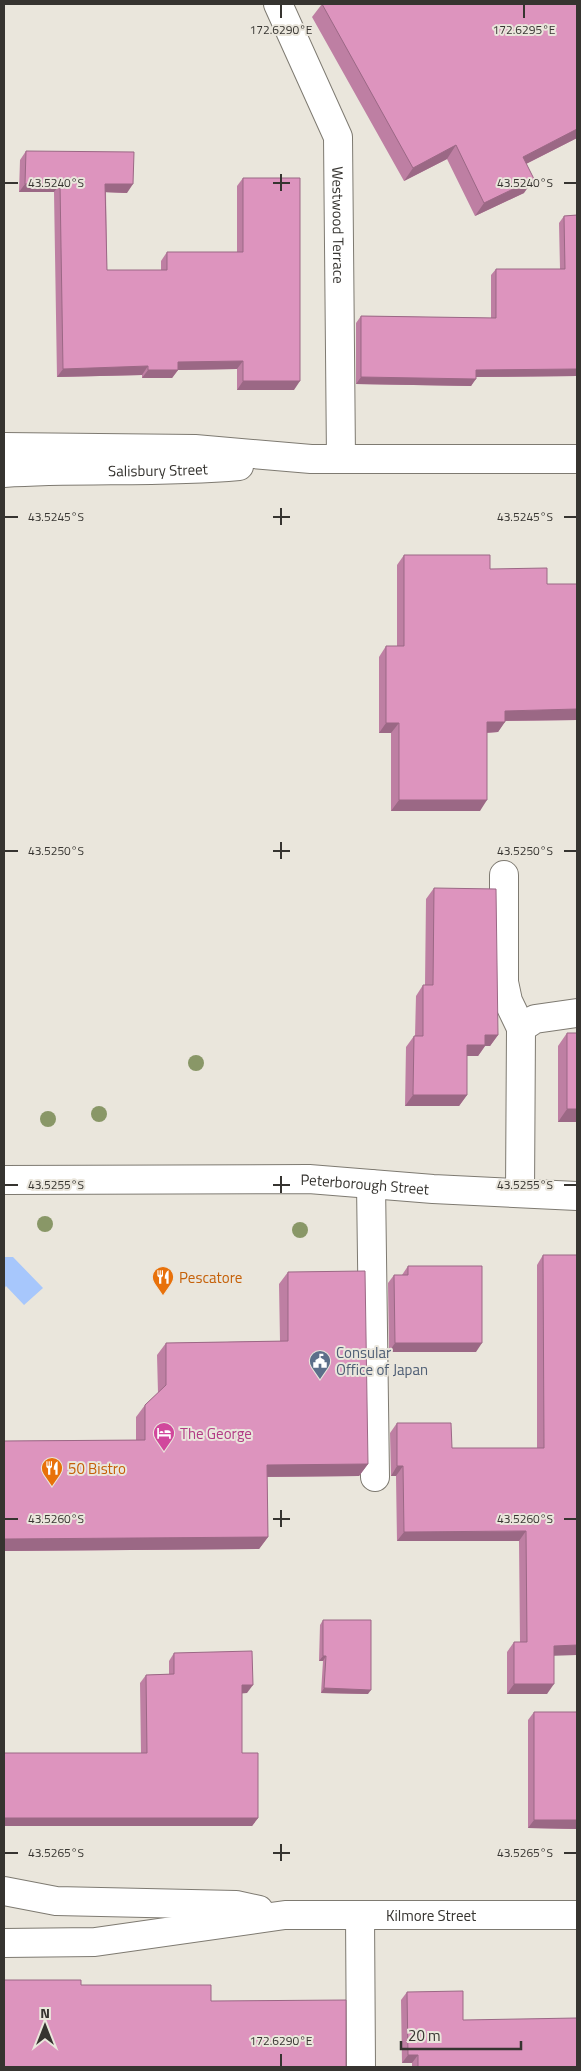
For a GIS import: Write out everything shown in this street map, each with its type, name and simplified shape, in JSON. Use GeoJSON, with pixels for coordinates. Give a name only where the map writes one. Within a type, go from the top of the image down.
{"type":"FeatureCollection","features":[{"type":"Feature","properties":{"kind":"street","name":"Westwood Terrace"},"geometry":{"type":"LineString","coordinates":[[278,4],[338,136],[341,459]]}},
{"type":"Feature","properties":{"kind":"street","name":"Salisbury Street"},"geometry":{"type":"LineString","coordinates":[[4,447],[195,449],[310,459],[577,459]]}},
{"type":"Feature","properties":{"kind":"street","name":"Salisbury Street"},"geometry":{"type":"LineString","coordinates":[[4,473],[42,470],[196,470],[310,459]]}},
{"type":"Feature","properties":{"kind":"street"},"geometry":{"type":"LineString","coordinates":[[504,875],[504,982],[508,1001],[522,1028],[520,1193]]}},
{"type":"Feature","properties":{"kind":"street"},"geometry":{"type":"LineString","coordinates":[[522,1028],[526,1023],[541,1017],[577,1013]]}},
{"type":"Feature","properties":{"kind":"street","name":"Peterborough Street"},"geometry":{"type":"LineString","coordinates":[[4,1180],[309,1179],[577,1196]]}},
{"type":"Feature","properties":{"kind":"street"},"geometry":{"type":"LineString","coordinates":[[371,1184],[375,1476]]}},
{"type":"Feature","properties":{"kind":"street","name":"Kilmore Street"},"geometry":{"type":"LineString","coordinates":[[4,1891],[56,1901],[236,1905],[285,1916]]}},
{"type":"Feature","properties":{"kind":"street","name":"Kilmore Street"},"geometry":{"type":"LineString","coordinates":[[4,1943],[95,1942],[285,1916],[577,1916]]}},
{"type":"Feature","properties":{"kind":"street"},"geometry":{"type":"LineString","coordinates":[[360,1916],[361,2067]]}},
{"type":"Feature","properties":{"kind":"water"},"geometry":{"type":"Polygon","coordinates":[[[4,1257],[13,1257],[43,1288],[24,1305],[6,1286],[4,1289],[4,1257]]]}},
{"type":"Feature","properties":{"kind":"building"},"geometry":{"type":"Polygon","coordinates":[[[322,4],[577,4],[577,129],[523,157],[534,179],[484,203],[456,145],[413,168],[322,4]]]}},
{"type":"Feature","properties":{"kind":"building"},"geometry":{"type":"Polygon","coordinates":[[[26,151],[134,152],[133,184],[105,184],[107,270],[167,270],[167,252],[243,252],[243,178],[300,178],[300,381],[243,381],[243,361],[178,362],[178,370],[148,370],[148,366],[63,369],[60,184],[25,184],[26,151]]]}},
{"type":"Feature","properties":{"kind":"building"},"geometry":{"type":"Polygon","coordinates":[[[577,215],[577,369],[476,370],[476,379],[361,377],[361,316],[496,318],[496,269],[565,269],[564,216],[577,215]]]}},
{"type":"Feature","properties":{"kind":"building"},"geometry":{"type":"Polygon","coordinates":[[[404,555],[490,555],[490,569],[547,568],[547,584],[577,584],[577,709],[505,711],[505,722],[487,722],[487,800],[399,800],[399,723],[386,723],[386,646],[404,646],[404,555]]]}},
{"type":"Feature","properties":{"kind":"building"},"geometry":{"type":"Polygon","coordinates":[[[434,888],[496,889],[498,1035],[485,1035],[485,1045],[467,1045],[467,1095],[413,1095],[414,1036],[423,1036],[423,985],[433,985],[434,888]]]}},
{"type":"Feature","properties":{"kind":"building"},"geometry":{"type":"Polygon","coordinates":[[[567,1033],[577,1033],[577,1109],[567,1109],[567,1033]]]}},
{"type":"Feature","properties":{"kind":"building"},"geometry":{"type":"Polygon","coordinates":[[[543,1255],[577,1255],[577,1645],[554,1646],[554,1684],[514,1684],[514,1642],[527,1642],[526,1531],[404,1532],[403,1466],[397,1466],[397,1423],[451,1423],[452,1448],[544,1448],[543,1255]]]}},
{"type":"Feature","properties":{"kind":"building"},"geometry":{"type":"Polygon","coordinates":[[[408,1266],[482,1266],[482,1343],[395,1343],[394,1275],[408,1275],[408,1266]]]}},
{"type":"Feature","properties":{"kind":"building"},"geometry":{"type":"Polygon","coordinates":[[[365,1271],[368,1464],[267,1465],[268,1537],[4,1539],[4,1441],[145,1440],[145,1405],[166,1385],[166,1343],[288,1341],[288,1272],[365,1271]]]}},
{"type":"Feature","properties":{"kind":"building"},"geometry":{"type":"Polygon","coordinates":[[[323,1620],[371,1620],[371,1690],[324,1688],[326,1656],[323,1656],[323,1620]]]}},
{"type":"Feature","properties":{"kind":"building"},"geometry":{"type":"Polygon","coordinates":[[[252,1651],[253,1685],[242,1685],[242,1753],[258,1753],[258,1818],[4,1818],[4,1753],[147,1753],[146,1675],[174,1674],[174,1653],[252,1651]]]}},
{"type":"Feature","properties":{"kind":"building"},"geometry":{"type":"Polygon","coordinates":[[[534,1712],[577,1712],[577,1820],[534,1820],[534,1712]]]}},
{"type":"Feature","properties":{"kind":"building"},"geometry":{"type":"Polygon","coordinates":[[[4,1980],[81,1980],[81,1985],[211,1985],[211,2001],[346,2000],[346,2067],[4,2067],[4,1980]]]}},
{"type":"Feature","properties":{"kind":"building"},"geometry":{"type":"Polygon","coordinates":[[[463,1991],[463,2020],[577,2018],[577,2067],[418,2067],[418,2055],[408,2055],[407,1992],[463,1991]]]}},
{"type":"Feature","properties":{"kind":"place","name":"Pescatore"},"geometry":{"type":"Point","coordinates":[163,1296]}},
{"type":"Feature","properties":{"kind":"place","name":"Consular Office of Japan"},"geometry":{"type":"Point","coordinates":[320,1380]}},
{"type":"Feature","properties":{"kind":"place","name":"The George"},"geometry":{"type":"Point","coordinates":[164,1452]}},
{"type":"Feature","properties":{"kind":"place","name":"50 Bistro"},"geometry":{"type":"Point","coordinates":[52,1487]}}]}
